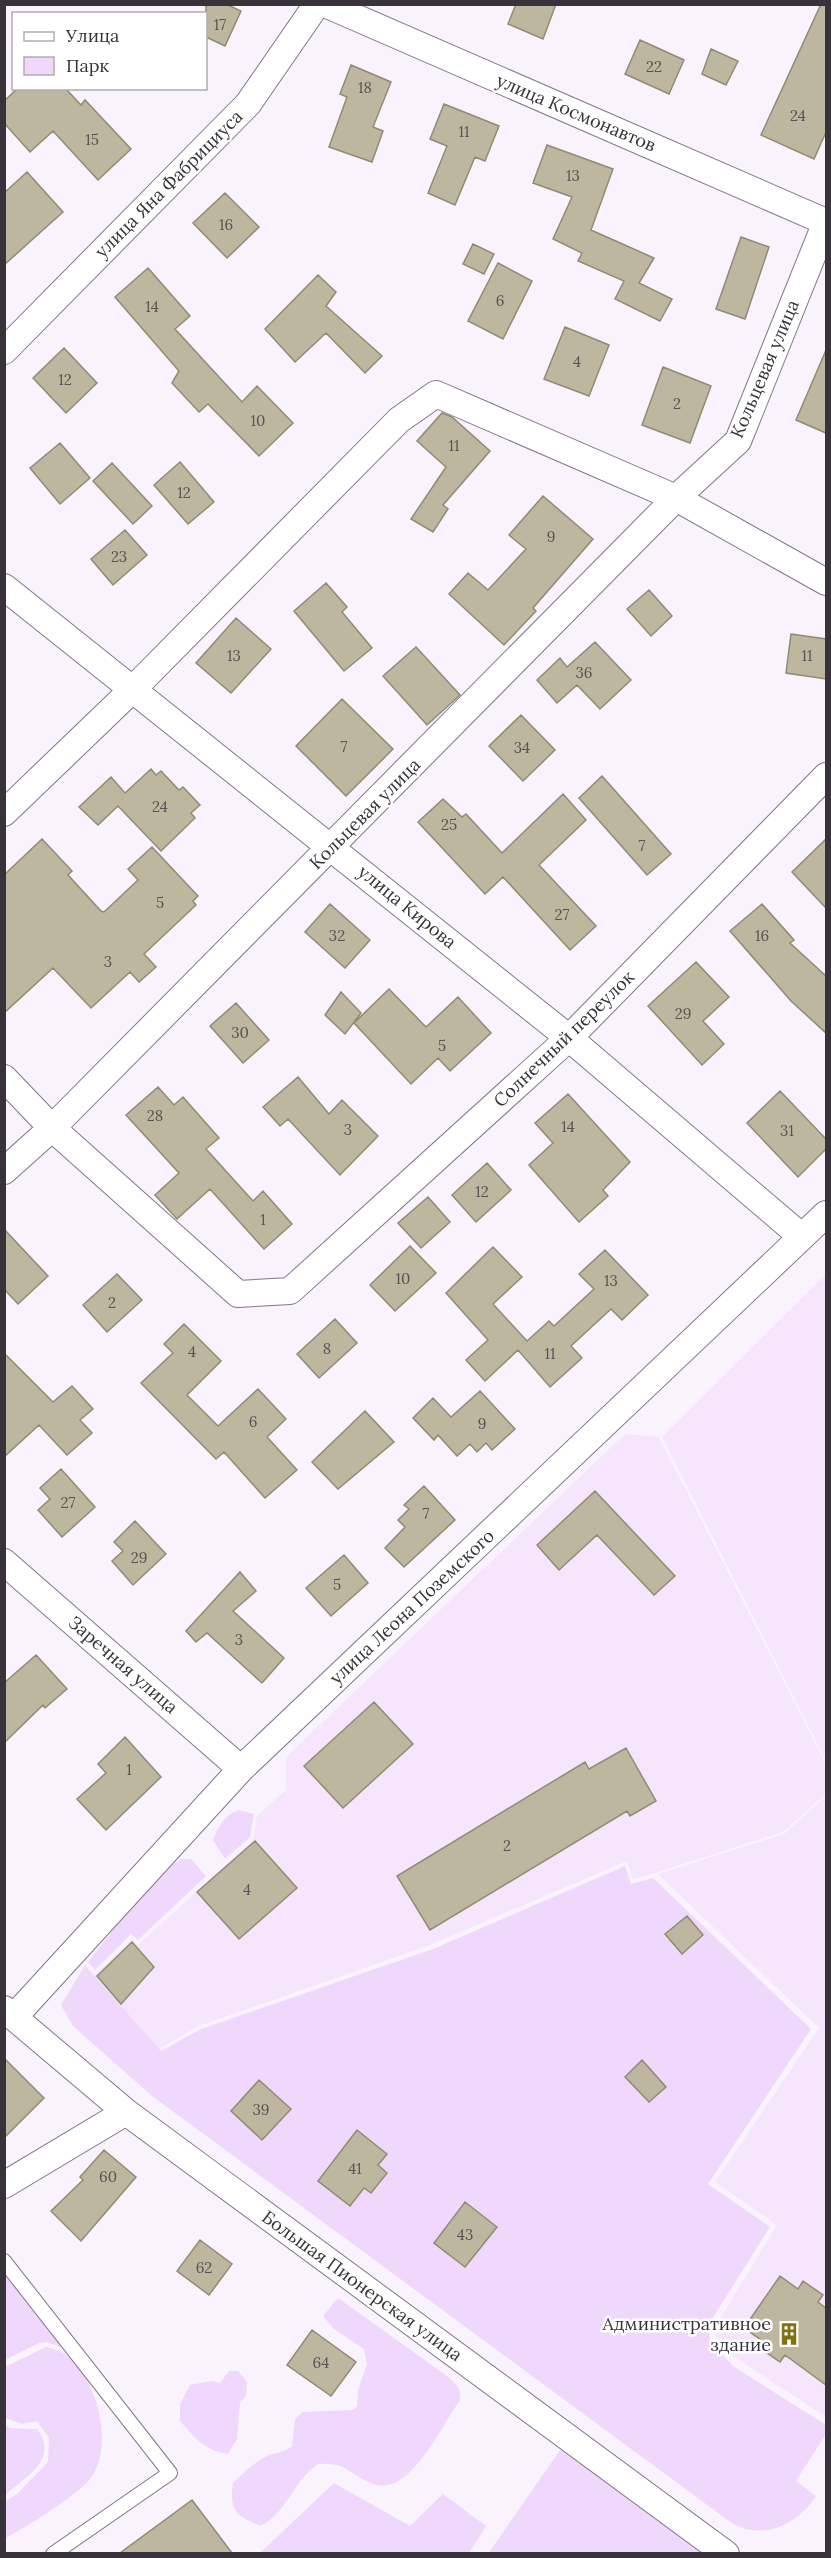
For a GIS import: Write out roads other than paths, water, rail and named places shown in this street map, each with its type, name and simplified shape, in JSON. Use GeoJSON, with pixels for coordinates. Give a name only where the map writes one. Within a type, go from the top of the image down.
{"type":"FeatureCollection","features":[{"type":"Feature","properties":{"kind":"street","name":"улица Яна Фабрициуса"},"geometry":{"type":"LineString","coordinates":[[4,351],[248,104],[317,4]]}},
{"type":"Feature","properties":{"kind":"street","name":"улица Космонавтов"},"geometry":{"type":"LineString","coordinates":[[325,4],[826,222]]}},
{"type":"Feature","properties":{"kind":"street","name":"Кольцевая улица"},"geometry":{"type":"LineString","coordinates":[[4,1171],[52,1128],[676,498],[738,441],[826,222]]}},
{"type":"Feature","properties":{"kind":"street"},"geometry":{"type":"LineString","coordinates":[[4,813],[134,688],[399,420],[436,394],[676,498],[826,582]]}},
{"type":"Feature","properties":{"kind":"street","name":"улица Кирова"},"geometry":{"type":"LineString","coordinates":[[4,587],[134,688],[569,1038],[802,1237]]}},
{"type":"Feature","properties":{"kind":"street","name":"Солнечный переулок"},"geometry":{"type":"LineString","coordinates":[[52,1128],[238,1294],[290,1291],[569,1038],[826,776]]}},
{"type":"Feature","properties":{"kind":"street"},"geometry":{"type":"LineString","coordinates":[[4,1078],[52,1128]]}},
{"type":"Feature","properties":{"kind":"street","name":"улица Леона Поземского"},"geometry":{"type":"LineString","coordinates":[[9,2013],[241,1769],[826,1214]]}},
{"type":"Feature","properties":{"kind":"street","name":"Заречная улица"},"geometry":{"type":"LineString","coordinates":[[4,1562],[241,1769]]}},
{"type":"Feature","properties":{"kind":"street","name":"Большая Пионерская улица"},"geometry":{"type":"LineString","coordinates":[[9,2013],[126,2112],[726,2553]]}},
{"type":"Feature","properties":{"kind":"street"},"geometry":{"type":"LineString","coordinates":[[4,2185],[126,2112]]}},
{"type":"Feature","properties":{"kind":"lane"},"geometry":{"type":"LineString","coordinates":[[4,2261],[170,2473],[53,2553]]}},
{"type":"Feature","properties":{"kind":"place","name":"Административное здание"},"geometry":{"type":"Point","coordinates":[789,2334]}}]}
